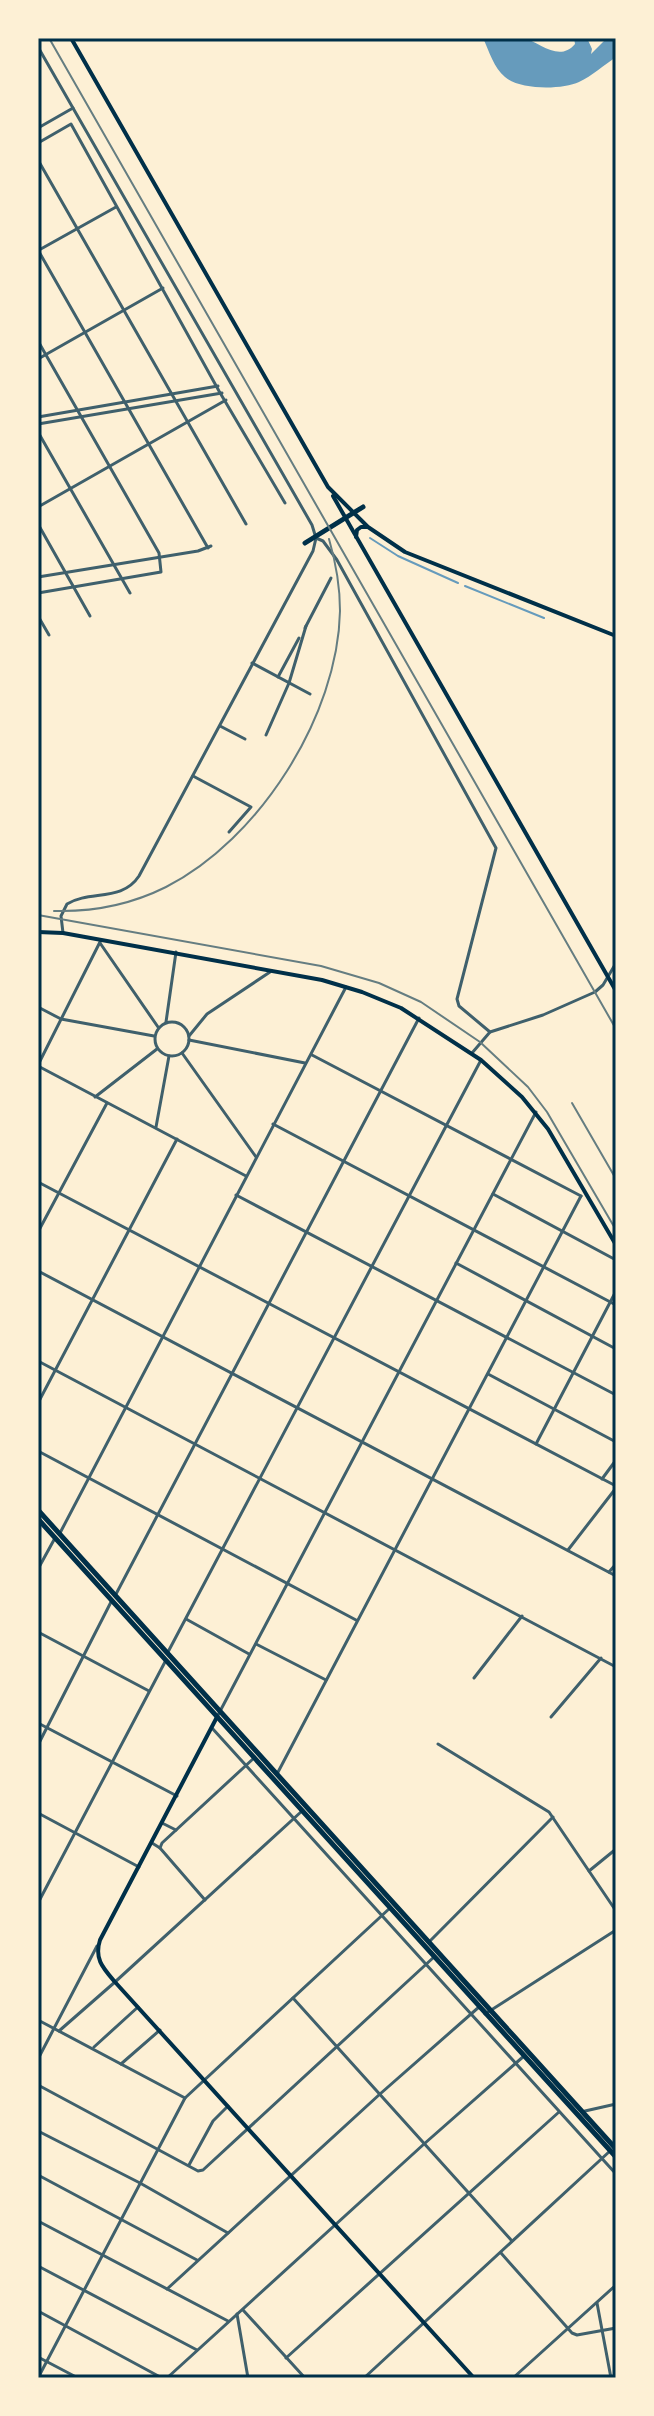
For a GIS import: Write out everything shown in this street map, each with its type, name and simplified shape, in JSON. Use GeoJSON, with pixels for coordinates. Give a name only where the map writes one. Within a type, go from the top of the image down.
{"type":"FeatureCollection","features":[{"type":"Feature","properties":{"kind":"main road"},"geometry":{"type":"LineString","coordinates":[[71,38],[616,991]]}},
{"type":"Feature","properties":{"kind":"main road"},"geometry":{"type":"LineString","coordinates":[[328,487],[368,527],[415,556],[616,636]]}},
{"type":"Feature","properties":{"kind":"main road"},"geometry":{"type":"LineString","coordinates":[[305,543],[363,507]]}},
{"type":"Feature","properties":{"kind":"main road"},"geometry":{"type":"LineString","coordinates":[[356,540],[357,530],[368,527]]}},
{"type":"Feature","properties":{"kind":"main road"},"geometry":{"type":"LineString","coordinates":[[38,932],[63,933],[273,970],[346,987],[382,999],[419,1018],[481,1060],[536,1112],[616,1245]]}},
{"type":"Feature","properties":{"kind":"main road"},"geometry":{"type":"LineString","coordinates":[[38,1510],[57,1536]]}},
{"type":"Feature","properties":{"kind":"main road"},"geometry":{"type":"LineString","coordinates":[[38,1519],[168,1652],[254,1758],[479,2007],[488,2012],[616,2157]]}},
{"type":"Feature","properties":{"kind":"main road"},"geometry":{"type":"LineString","coordinates":[[114,1598],[166,1660],[277,1774],[429,1942],[524,2056],[579,2113]]}},
{"type":"Feature","properties":{"kind":"main road"},"geometry":{"type":"LineString","coordinates":[[219,1714],[99,1942],[99,1960],[115,1982],[474,2378]]}},
{"type":"Feature","properties":{"kind":"street"},"geometry":{"type":"LineString","coordinates":[[38,47],[312,525],[316,538],[315,546],[135,883],[122,892],[69,903],[62,911],[63,933]]}},
{"type":"Feature","properties":{"kind":"street"},"geometry":{"type":"LineString","coordinates":[[38,128],[73,108]]}},
{"type":"Feature","properties":{"kind":"street"},"geometry":{"type":"LineString","coordinates":[[38,143],[71,124],[285,503]]}},
{"type":"Feature","properties":{"kind":"street"},"geometry":{"type":"LineString","coordinates":[[38,160],[246,524]]}},
{"type":"Feature","properties":{"kind":"street"},"geometry":{"type":"LineString","coordinates":[[38,577],[209,547],[38,250],[116,207]]}},
{"type":"Feature","properties":{"kind":"street"},"geometry":{"type":"LineString","coordinates":[[38,359],[163,288]]}},
{"type":"Feature","properties":{"kind":"street"},"geometry":{"type":"LineString","coordinates":[[38,341],[160,557],[161,572],[38,593]]}},
{"type":"Feature","properties":{"kind":"street"},"geometry":{"type":"LineString","coordinates":[[38,417],[218,386]]}},
{"type":"Feature","properties":{"kind":"street"},"geometry":{"type":"LineString","coordinates":[[38,424],[222,393]]}},
{"type":"Feature","properties":{"kind":"street"},"geometry":{"type":"LineString","coordinates":[[38,507],[226,400]]}},
{"type":"Feature","properties":{"kind":"street"},"geometry":{"type":"LineString","coordinates":[[38,432],[130,593]]}},
{"type":"Feature","properties":{"kind":"street"},"geometry":{"type":"LineString","coordinates":[[38,524],[90,616]]}},
{"type":"Feature","properties":{"kind":"street"},"geometry":{"type":"LineString","coordinates":[[316,538],[323,541],[337,560],[496,848],[457,999],[459,1006],[490,1032]]}},
{"type":"Feature","properties":{"kind":"street"},"geometry":{"type":"LineString","coordinates":[[278,677],[331,578]]}},
{"type":"Feature","properties":{"kind":"street"},"geometry":{"type":"LineString","coordinates":[[38,616],[49,635]]}},
{"type":"Feature","properties":{"kind":"street"},"geometry":{"type":"LineString","coordinates":[[266,735],[289,683],[306,626]]}},
{"type":"Feature","properties":{"kind":"street"},"geometry":{"type":"LineString","coordinates":[[252,663],[310,694]]}},
{"type":"Feature","properties":{"kind":"street"},"geometry":{"type":"LineString","coordinates":[[220,726],[245,739]]}},
{"type":"Feature","properties":{"kind":"street"},"geometry":{"type":"LineString","coordinates":[[193,776],[251,807],[229,832]]}},
{"type":"Feature","properties":{"kind":"street"},"geometry":{"type":"LineString","coordinates":[[158,1027],[100,941],[38,1065],[246,1176]]}},
{"type":"Feature","properties":{"kind":"street"},"geometry":{"type":"LineString","coordinates":[[166,1022],[176,952]]}},
{"type":"Feature","properties":{"kind":"street"},"geometry":{"type":"LineString","coordinates":[[472,1053],[490,1032],[534,1018],[601,988],[616,963]]}},
{"type":"Feature","properties":{"kind":"street"},"geometry":{"type":"LineString","coordinates":[[273,970],[207,1014],[189,1038],[182,1053],[169,1056],[157,1049],[154,1036],[158,1027],[166,1022],[180,1024],[189,1038],[305,1063]]}},
{"type":"Feature","properties":{"kind":"street"},"geometry":{"type":"LineString","coordinates":[[38,1569],[346,987]]}},
{"type":"Feature","properties":{"kind":"street"},"geometry":{"type":"LineString","coordinates":[[38,1007],[61,1019],[154,1036]]}},
{"type":"Feature","properties":{"kind":"street"},"geometry":{"type":"LineString","coordinates":[[38,1745],[419,1018]]}},
{"type":"Feature","properties":{"kind":"street"},"geometry":{"type":"LineString","coordinates":[[95,1097],[157,1049]]}},
{"type":"Feature","properties":{"kind":"street"},"geometry":{"type":"LineString","coordinates":[[182,1053],[256,1157]]}},
{"type":"Feature","properties":{"kind":"street"},"geometry":{"type":"LineString","coordinates":[[277,1774],[584,1194],[310,1054]]}},
{"type":"Feature","properties":{"kind":"street"},"geometry":{"type":"LineString","coordinates":[[156,1127],[169,1056]]}},
{"type":"Feature","properties":{"kind":"street"},"geometry":{"type":"LineString","coordinates":[[168,1652],[481,1060]]}},
{"type":"Feature","properties":{"kind":"street"},"geometry":{"type":"LineString","coordinates":[[38,1232],[107,1103]]}},
{"type":"Feature","properties":{"kind":"street"},"geometry":{"type":"LineString","coordinates":[[219,1714],[536,1112]]}},
{"type":"Feature","properties":{"kind":"street"},"geometry":{"type":"LineString","coordinates":[[273,1124],[616,1305]]}},
{"type":"Feature","properties":{"kind":"street"},"geometry":{"type":"LineString","coordinates":[[38,1403],[177,1139]]}},
{"type":"Feature","properties":{"kind":"street"},"geometry":{"type":"LineString","coordinates":[[38,1182],[616,1487],[568,1550]]}},
{"type":"Feature","properties":{"kind":"street"},"geometry":{"type":"LineString","coordinates":[[493,1194],[616,1260]]}},
{"type":"Feature","properties":{"kind":"street"},"geometry":{"type":"LineString","coordinates":[[236,1195],[616,1395]]}},
{"type":"Feature","properties":{"kind":"street"},"geometry":{"type":"LineString","coordinates":[[456,1263],[616,1349]]}},
{"type":"Feature","properties":{"kind":"street"},"geometry":{"type":"LineString","coordinates":[[38,1271],[616,1576]]}},
{"type":"Feature","properties":{"kind":"street"},"geometry":{"type":"LineString","coordinates":[[536,1444],[616,1291]]}},
{"type":"Feature","properties":{"kind":"street"},"geometry":{"type":"LineString","coordinates":[[38,1361],[616,1667]]}},
{"type":"Feature","properties":{"kind":"street"},"geometry":{"type":"LineString","coordinates":[[488,1374],[616,1442]]}},
{"type":"Feature","properties":{"kind":"street"},"geometry":{"type":"LineString","coordinates":[[38,1451],[358,1621]]}},
{"type":"Feature","properties":{"kind":"street"},"geometry":{"type":"LineString","coordinates":[[602,1479],[616,1460]]}},
{"type":"Feature","properties":{"kind":"street"},"geometry":{"type":"LineString","coordinates":[[609,1572],[616,1564]]}},
{"type":"Feature","properties":{"kind":"street"},"geometry":{"type":"LineString","coordinates":[[474,1678],[522,1616]]}},
{"type":"Feature","properties":{"kind":"street"},"geometry":{"type":"LineString","coordinates":[[186,1619],[250,1655]]}},
{"type":"Feature","properties":{"kind":"street"},"geometry":{"type":"LineString","coordinates":[[38,1632],[149,1691]]}},
{"type":"Feature","properties":{"kind":"street"},"geometry":{"type":"LineString","coordinates":[[256,1644],[326,1680]]}},
{"type":"Feature","properties":{"kind":"street"},"geometry":{"type":"LineString","coordinates":[[551,1717],[601,1658]]}},
{"type":"Feature","properties":{"kind":"street"},"geometry":{"type":"LineString","coordinates":[[38,1903],[166,1660]]}},
{"type":"Feature","properties":{"kind":"street"},"geometry":{"type":"LineString","coordinates":[[38,1723],[177,1796]]}},
{"type":"Feature","properties":{"kind":"street"},"geometry":{"type":"LineString","coordinates":[[212,1728],[616,2174]]}},
{"type":"Feature","properties":{"kind":"street"},"geometry":{"type":"LineString","coordinates":[[438,1744],[553,1816],[616,1911]]}},
{"type":"Feature","properties":{"kind":"street"},"geometry":{"type":"LineString","coordinates":[[160,1848],[254,1758]]}},
{"type":"Feature","properties":{"kind":"street"},"geometry":{"type":"LineString","coordinates":[[57,2030],[115,1982],[302,1811]]}},
{"type":"Feature","properties":{"kind":"street"},"geometry":{"type":"LineString","coordinates":[[38,1813],[139,1867]]}},
{"type":"Feature","properties":{"kind":"street"},"geometry":{"type":"LineString","coordinates":[[429,1942],[553,1816]]}},
{"type":"Feature","properties":{"kind":"street"},"geometry":{"type":"LineString","coordinates":[[162,1823],[176,1830]]}},
{"type":"Feature","properties":{"kind":"street"},"geometry":{"type":"LineString","coordinates":[[152,1843],[160,1848],[205,1900]]}},
{"type":"Feature","properties":{"kind":"street"},"geometry":{"type":"LineString","coordinates":[[589,1871],[616,1849]]}},
{"type":"Feature","properties":{"kind":"street"},"geometry":{"type":"LineString","coordinates":[[38,2378],[185,2098],[390,1908]]}},
{"type":"Feature","properties":{"kind":"street"},"geometry":{"type":"LineString","coordinates":[[488,2012],[616,1930]]}},
{"type":"Feature","properties":{"kind":"street"},"geometry":{"type":"LineString","coordinates":[[38,2059],[57,2030],[99,1942]]}},
{"type":"Feature","properties":{"kind":"street"},"geometry":{"type":"LineString","coordinates":[[38,2085],[198,2171],[203,2170],[434,1957]]}},
{"type":"Feature","properties":{"kind":"street"},"geometry":{"type":"LineString","coordinates":[[293,1998],[512,2241]]}},
{"type":"Feature","properties":{"kind":"street"},"geometry":{"type":"LineString","coordinates":[[92,2049],[138,2007]]}},
{"type":"Feature","properties":{"kind":"street"},"geometry":{"type":"LineString","coordinates":[[167,2289],[479,2007]]}},
{"type":"Feature","properties":{"kind":"street"},"geometry":{"type":"LineString","coordinates":[[38,2020],[185,2098]]}},
{"type":"Feature","properties":{"kind":"street"},"geometry":{"type":"LineString","coordinates":[[121,2064],[160,2030]]}},
{"type":"Feature","properties":{"kind":"street"},"geometry":{"type":"LineString","coordinates":[[38,2311],[165,2378],[524,2056]]}},
{"type":"Feature","properties":{"kind":"street"},"geometry":{"type":"LineString","coordinates":[[579,2113],[616,2104]]}},
{"type":"Feature","properties":{"kind":"street"},"geometry":{"type":"LineString","coordinates":[[189,2166],[213,2121],[228,2106]]}},
{"type":"Feature","properties":{"kind":"street"},"geometry":{"type":"LineString","coordinates":[[286,2358],[559,2112]]}},
{"type":"Feature","properties":{"kind":"street"},"geometry":{"type":"LineString","coordinates":[[38,2131],[140,2183],[228,2233]]}},
{"type":"Feature","properties":{"kind":"street"},"geometry":{"type":"LineString","coordinates":[[364,2378],[613,2150]]}},
{"type":"Feature","properties":{"kind":"street"},"geometry":{"type":"LineString","coordinates":[[38,2175],[198,2260]]}},
{"type":"Feature","properties":{"kind":"street"},"geometry":{"type":"LineString","coordinates":[[38,2221],[228,2321]]}},
{"type":"Feature","properties":{"kind":"street"},"geometry":{"type":"LineString","coordinates":[[500,2252],[568,2329],[577,2335],[616,2328]]}},
{"type":"Feature","properties":{"kind":"street"},"geometry":{"type":"LineString","coordinates":[[38,2266],[197,2350]]}},
{"type":"Feature","properties":{"kind":"street"},"geometry":{"type":"LineString","coordinates":[[513,2378],[616,2285]]}},
{"type":"Feature","properties":{"kind":"street"},"geometry":{"type":"LineString","coordinates":[[597,2302],[611,2378]]}},
{"type":"Feature","properties":{"kind":"street"},"geometry":{"type":"LineString","coordinates":[[242,2309],[305,2378]]}},
{"type":"Feature","properties":{"kind":"street"},"geometry":{"type":"LineString","coordinates":[[237,2314],[248,2378]]}},
{"type":"Feature","properties":{"kind":"street"},"geometry":{"type":"LineString","coordinates":[[38,2357],[78,2378]]}},
{"type":"Feature","properties":{"kind":"water"},"geometry":{"type":"Polygon","coordinates":[[[518,37],[549,50],[563,52],[575,44],[574,38],[587,38],[591,54],[607,38],[616,38],[616,57],[572,85],[530,86],[512,81],[501,73],[483,38],[518,37]]]}},
{"type":"Feature","properties":{"kind":"waterway"},"geometry":{"type":"LineString","coordinates":[[370,538],[398,556],[458,583]]}},
{"type":"Feature","properties":{"kind":"waterway"},"geometry":{"type":"LineString","coordinates":[[465,586],[544,618]]}},
{"type":"Feature","properties":{"kind":"railway"},"geometry":{"type":"LineString","coordinates":[[49,38],[616,1029]]}},
{"type":"Feature","properties":{"kind":"railway"},"geometry":{"type":"LineString","coordinates":[[54,911],[112,906],[166,887],[200,866],[232,839],[261,807],[287,771],[309,732],[325,692],[336,651],[339,593],[329,539]]}},
{"type":"Feature","properties":{"kind":"railway"},"geometry":{"type":"LineString","coordinates":[[38,915],[321,966],[379,983],[421,1002],[480,1042],[528,1087],[547,1112],[616,1230]]}},
{"type":"Feature","properties":{"kind":"railway"},"geometry":{"type":"LineString","coordinates":[[572,1103],[616,1179]]}}]}
